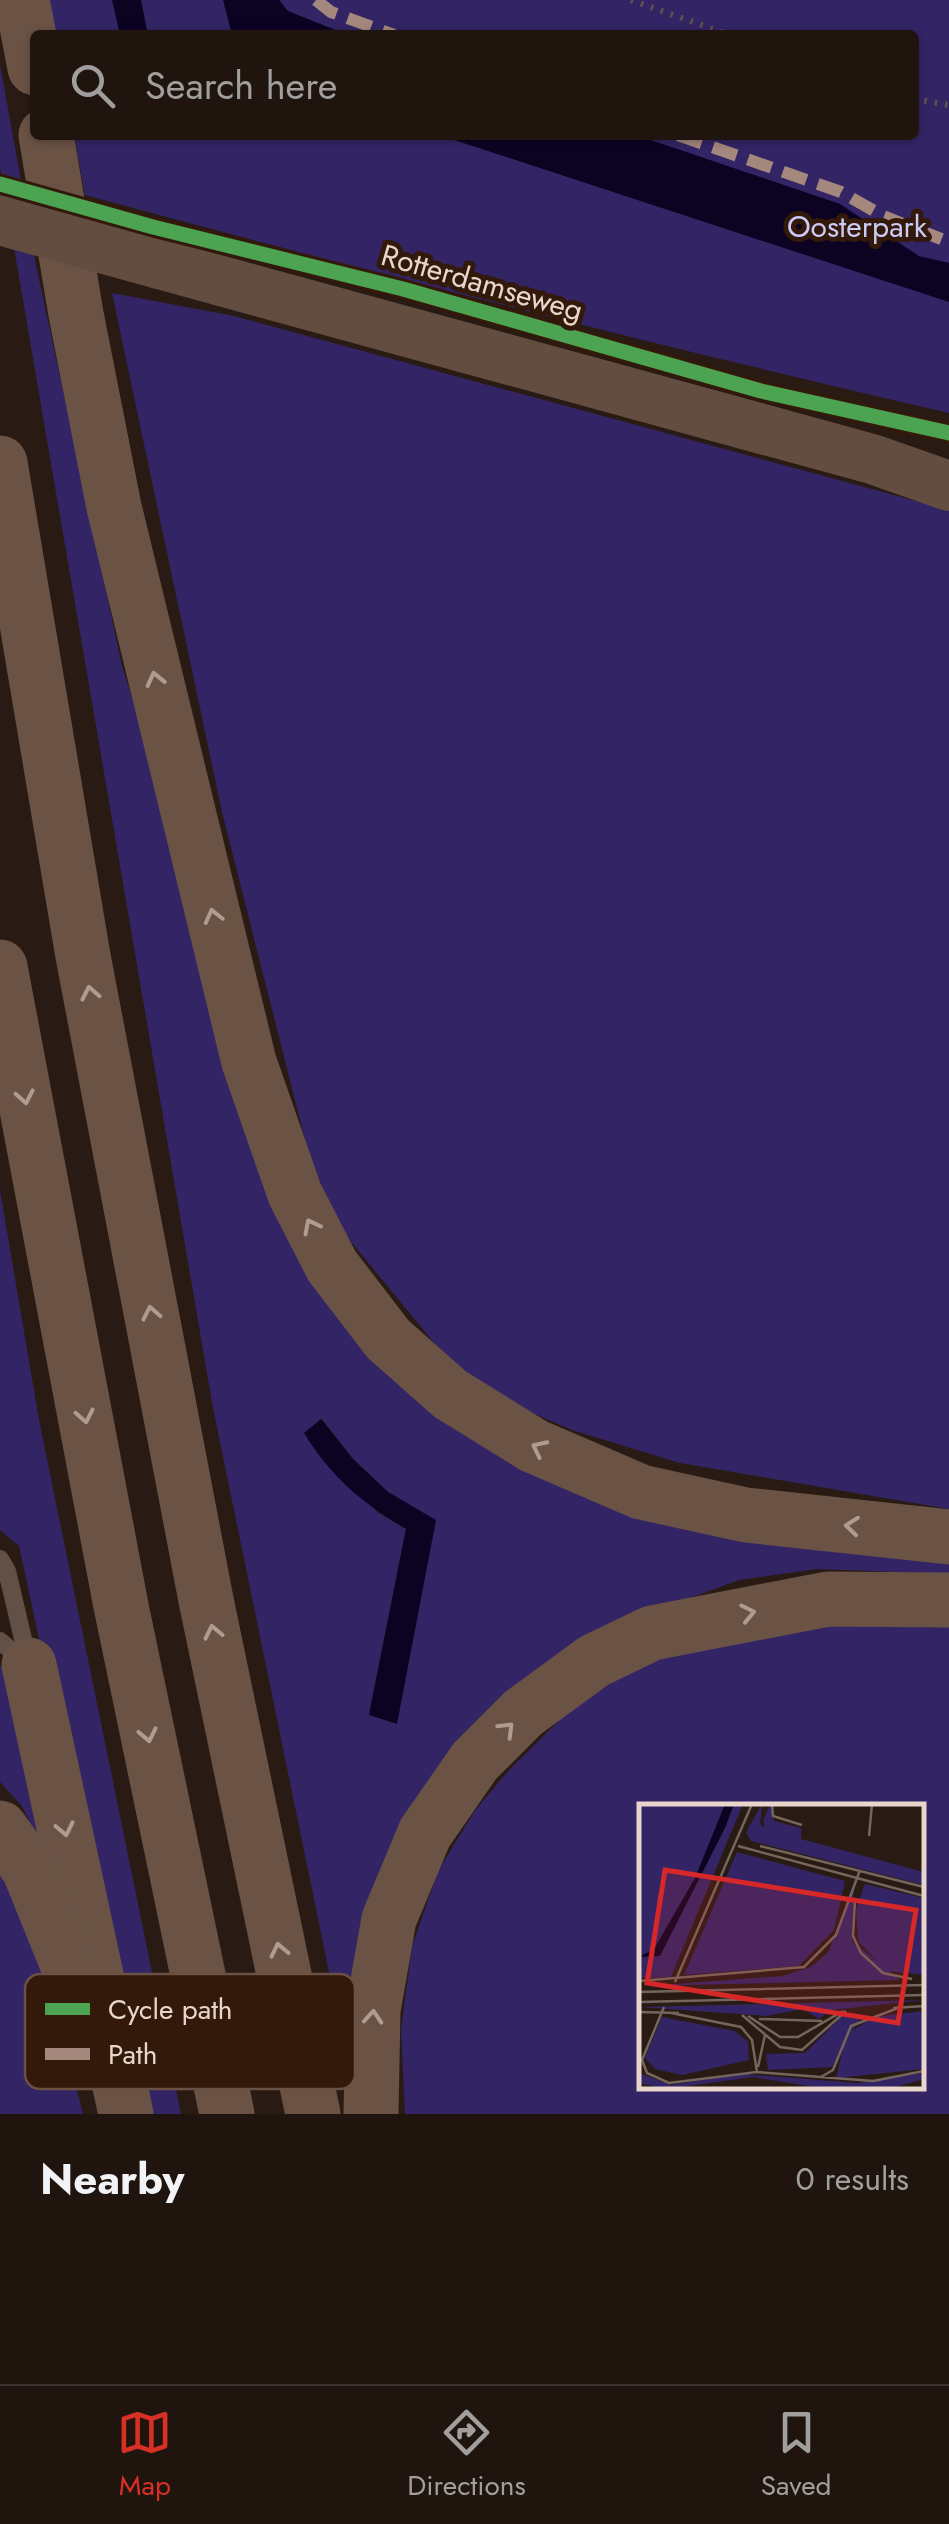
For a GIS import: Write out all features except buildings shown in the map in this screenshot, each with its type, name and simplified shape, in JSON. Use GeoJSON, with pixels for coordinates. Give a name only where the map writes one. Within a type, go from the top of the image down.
{"type":"FeatureCollection","features":[{"type":"Feature","properties":{"kind":"highway"},"geometry":{"type":"LineString","coordinates":[[22,0],[30,42]]}},
{"type":"Feature","properties":{"kind":"highway"},"geometry":{"type":"LineString","coordinates":[[47,140],[114,507],[249,1062],[294,1194],[332,1266],[400,1350],[450,1394],[534,1446],[641,1492],[746,1515],[949,1537]]}},
{"type":"Feature","properties":{"kind":"highway"},"geometry":{"type":"LineString","coordinates":[[0,463],[102,1054],[206,1600],[284,1974]]}},
{"type":"Feature","properties":{"kind":"highway"},"geometry":{"type":"LineString","coordinates":[[0,967],[121,1606],[198,1974]]}},
{"type":"Feature","properties":{"kind":"highway"},"geometry":{"type":"LineString","coordinates":[[371,2114],[373,2010],[389,1919],[425,1833],[475,1761],[523,1713],[594,1661],[652,1633],[828,1599],[949,1600]]}},
{"type":"Feature","properties":{"kind":"highway"},"geometry":{"type":"LineString","coordinates":[[15,1653],[93,1974]]}},
{"type":"Feature","properties":{"kind":"highway"},"geometry":{"type":"LineString","coordinates":[[0,1828],[29,1869],[70,1974]]}},
{"type":"Feature","properties":{"kind":"highway"},"geometry":{"type":"LineString","coordinates":[[222,2089],[227,2114]]}},
{"type":"Feature","properties":{"kind":"highway"},"geometry":{"type":"LineString","coordinates":[[308,2089],[313,2114]]}},
{"type":"Feature","properties":{"kind":"main road"},"geometry":{"type":"LineString","coordinates":[[0,220],[872,460],[949,486]]}},
{"type":"Feature","properties":{"kind":"main road"},"geometry":{"type":"LineString","coordinates":[[872,460],[949,474]]}},
{"type":"Feature","properties":{"kind":"lane"},"geometry":{"type":"LineString","coordinates":[[0,1559],[7,1571],[15,1653]]}},
{"type":"Feature","properties":{"kind":"path"},"geometry":{"type":"LineString","coordinates":[[631,0],[716,30]]}},
{"type":"Feature","properties":{"kind":"path"},"geometry":{"type":"LineString","coordinates":[[919,101],[949,106]]}},
{"type":"Feature","properties":{"kind":"green space","name":"Oosterpark"},"geometry":{"type":"Polygon","coordinates":[[[47,0],[949,0],[949,413],[516,308],[85,195],[75,140],[919,140],[919,30],[54,30],[47,0]]]}},
{"type":"Feature","properties":{"kind":"green space"},"geometry":{"type":"Polygon","coordinates":[[[0,64],[36,265],[122,666],[159,782],[236,1095],[425,1406],[949,1555],[949,1574],[817,1569],[739,1580],[614,1626],[470,1741],[355,2060],[355,1974],[329,1974],[213,1408],[0,166],[0,64]],[[322,1419],[305,1433],[377,1512],[406,1529],[369,1714],[435,1520],[388,1492],[353,1459],[322,1419]]]}},
{"type":"Feature","properties":{"kind":"green space"},"geometry":{"type":"Polygon","coordinates":[[[112,293],[234,316],[949,510],[949,1509],[680,1463],[572,1430],[502,1400],[444,1355],[339,1227],[310,1159],[222,812],[112,293]]]}},
{"type":"Feature","properties":{"kind":"green space"},"geometry":{"type":"Polygon","coordinates":[[[0,1190],[39,1420],[152,1974],[112,1974],[19,1546],[0,1530],[0,1190]]]}},
{"type":"Feature","properties":{"kind":"green space"},"geometry":{"type":"Polygon","coordinates":[[[880,1621],[949,1624],[949,2114],[405,2114],[401,2030],[412,1947],[438,1871],[476,1809],[569,1711],[617,1674],[670,1653],[750,1632],[880,1621]]]}},
{"type":"Feature","properties":{"kind":"green space"},"geometry":{"type":"Polygon","coordinates":[[[0,1665],[10,1675],[59,1885],[22,1806],[0,1782],[0,1665]]]}},
{"type":"Feature","properties":{"kind":"green space"},"geometry":{"type":"Polygon","coordinates":[[[0,1869],[20,1904],[43,1974],[25,1974],[25,2089],[77,2089],[83,2114],[0,2114],[0,1869]]]}},
{"type":"Feature","properties":{"kind":"green space"},"geometry":{"type":"Polygon","coordinates":[[[137,2089],[176,2089],[181,2114],[142,2114],[137,2089]]]}},
{"type":"Feature","properties":{"kind":"shaded area"},"geometry":{"type":"Polygon","coordinates":[[[112,0],[141,0],[147,30],[119,30],[112,0]]]}},
{"type":"Feature","properties":{"kind":"shaded area"},"geometry":{"type":"Polygon","coordinates":[[[223,0],[279,0],[288,11],[336,30],[231,30],[223,0]]]}},
{"type":"Feature","properties":{"kind":"shaded area"},"geometry":{"type":"Polygon","coordinates":[[[454,140],[651,140],[840,204],[919,256],[949,263],[949,302],[454,140]]]}},
{"type":"Feature","properties":{"kind":"shaded area"},"geometry":{"type":"Polygon","coordinates":[[[321,1419],[353,1459],[388,1492],[436,1520],[397,1724],[369,1715],[406,1529],[362,1499],[325,1463],[304,1433],[321,1419]]]}},
{"type":"Feature","properties":{"kind":"marked path"},"geometry":{"type":"LineString","coordinates":[[316,0],[331,12],[380,30]]}},
{"type":"Feature","properties":{"kind":"marked path"},"geometry":{"type":"LineString","coordinates":[[692,140],[841,192],[883,216],[949,242]]}},
{"type":"Feature","properties":{"kind":"cycle path","name":"Rotterdamseweg"},"geometry":{"type":"LineString","coordinates":[[0,184],[153,227],[403,289],[761,391],[949,433]]}}]}
